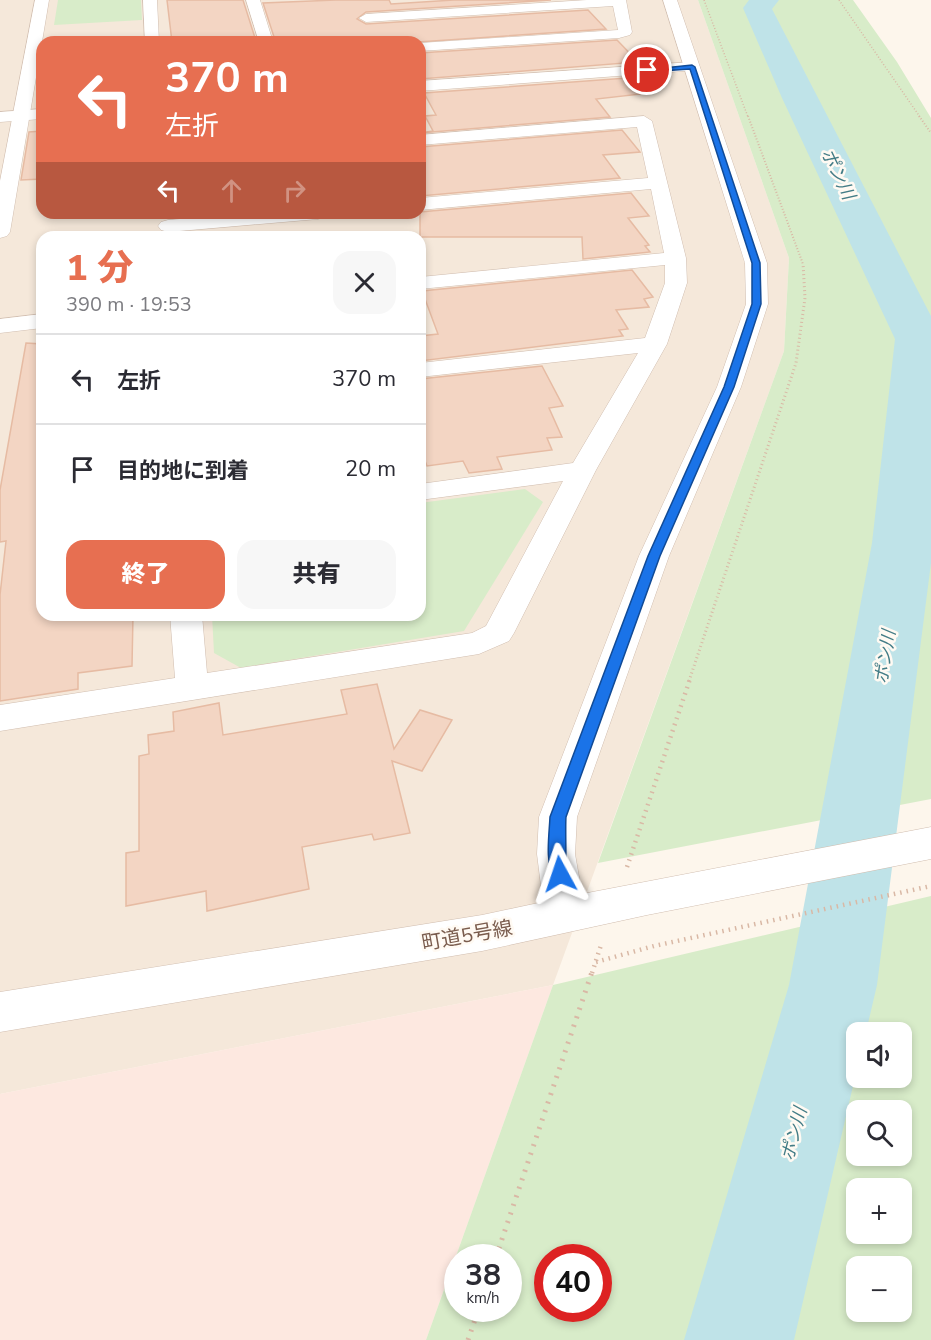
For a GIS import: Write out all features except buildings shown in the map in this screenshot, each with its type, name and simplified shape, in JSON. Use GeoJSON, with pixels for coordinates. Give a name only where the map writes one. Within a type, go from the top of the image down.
{"type":"FeatureCollection","features":[{"type":"Feature","properties":{"kind":"street"},"geometry":{"type":"LineString","coordinates":[[0,232],[42,0]]}},
{"type":"Feature","properties":{"kind":"street"},"geometry":{"type":"LineString","coordinates":[[150,0],[152,36]]}},
{"type":"Feature","properties":{"kind":"street"},"geometry":{"type":"LineString","coordinates":[[253,0],[264,36]]}},
{"type":"Feature","properties":{"kind":"street"},"geometry":{"type":"LineString","coordinates":[[566,915],[556,854],[558,817],[654,556],[729,387],[757,304],[756,263],[670,0]]}},
{"type":"Feature","properties":{"kind":"street"},"geometry":{"type":"LineString","coordinates":[[373,34],[363,14],[619,1],[625,32],[426,47]]}},
{"type":"Feature","properties":{"kind":"street"},"geometry":{"type":"LineString","coordinates":[[426,86],[692,67]]}},
{"type":"Feature","properties":{"kind":"street"},"geometry":{"type":"LineString","coordinates":[[0,117],[36,115]]}},
{"type":"Feature","properties":{"kind":"street"},"geometry":{"type":"LineString","coordinates":[[0,718],[479,643],[498,633],[582,471],[655,344],[676,283],[676,258],[644,121],[426,139]]}},
{"type":"Feature","properties":{"kind":"street"},"geometry":{"type":"LineString","coordinates":[[426,203],[660,183]]}},
{"type":"Feature","properties":{"kind":"street"},"geometry":{"type":"LineString","coordinates":[[168,225],[243,219]]}},
{"type":"Feature","properties":{"kind":"street"},"geometry":{"type":"LineString","coordinates":[[426,282],[676,258]]}},
{"type":"Feature","properties":{"kind":"street"},"geometry":{"type":"LineString","coordinates":[[0,326],[36,322]]}},
{"type":"Feature","properties":{"kind":"street"},"geometry":{"type":"LineString","coordinates":[[426,369],[655,344]]}},
{"type":"Feature","properties":{"kind":"street"},"geometry":{"type":"LineString","coordinates":[[426,491],[582,471]]}},
{"type":"Feature","properties":{"kind":"street"},"geometry":{"type":"LineString","coordinates":[[186,621],[192,688]]}},
{"type":"Feature","properties":{"kind":"street","name":"町道5号線"},"geometry":{"type":"LineString","coordinates":[[0,1012],[482,933],[931,843]]}},
{"type":"Feature","properties":{"kind":"path"},"geometry":{"type":"LineString","coordinates":[[839,0],[931,132]]}},
{"type":"Feature","properties":{"kind":"path"},"geometry":{"type":"LineString","coordinates":[[596,962],[654,946],[931,886]]}},
{"type":"Feature","properties":{"kind":"path"},"geometry":{"type":"LineString","coordinates":[[500,1244],[596,962],[631,902]]}},
{"type":"Feature","properties":{"kind":"path"},"geometry":{"type":"LineString","coordinates":[[468,1340],[474,1322]]}},
{"type":"Feature","properties":{"kind":"shaded area"},"geometry":{"type":"Polygon","coordinates":[[[0,0],[698,0],[789,258],[784,351],[553,985],[0,1094],[0,0]]]}},
{"type":"Feature","properties":{"kind":"shaded area"},"geometry":{"type":"Polygon","coordinates":[[[553,985],[460,1244],[444,1244],[444,1290],[426,1340],[0,1340],[0,1094],[553,985]]]}},
{"type":"Feature","properties":{"kind":"green space"},"geometry":{"type":"Polygon","coordinates":[[[58,0],[141,0],[142,20],[54,25],[58,0]]]}},
{"type":"Feature","properties":{"kind":"green space"},"geometry":{"type":"Polygon","coordinates":[[[698,0],[853,0],[897,62],[931,118],[931,799],[598,863],[784,351],[789,258],[698,0]]]}},
{"type":"Feature","properties":{"kind":"green space"},"geometry":{"type":"Polygon","coordinates":[[[525,489],[543,502],[464,631],[241,668],[214,653],[212,621],[426,621],[426,502],[525,489]]]}},
{"type":"Feature","properties":{"kind":"green space"},"geometry":{"type":"Polygon","coordinates":[[[931,896],[931,1340],[426,1340],[444,1290],[444,1322],[522,1322],[522,1244],[460,1244],[553,985],[931,896]]]}},
{"type":"Feature","properties":{"kind":"waterway","name":"ポン川"},"geometry":{"type":"LineString","coordinates":[[739,1340],[833,985],[903,543],[919,339],[799,98],[757,8],[765,0]]}},
{"type":"Feature","properties":{"kind":"route"},"geometry":{"type":"LineString","coordinates":[[560,874],[556,854],[558,817],[654,556],[729,387],[757,304],[756,263],[692,67],[647,70]]}}]}
